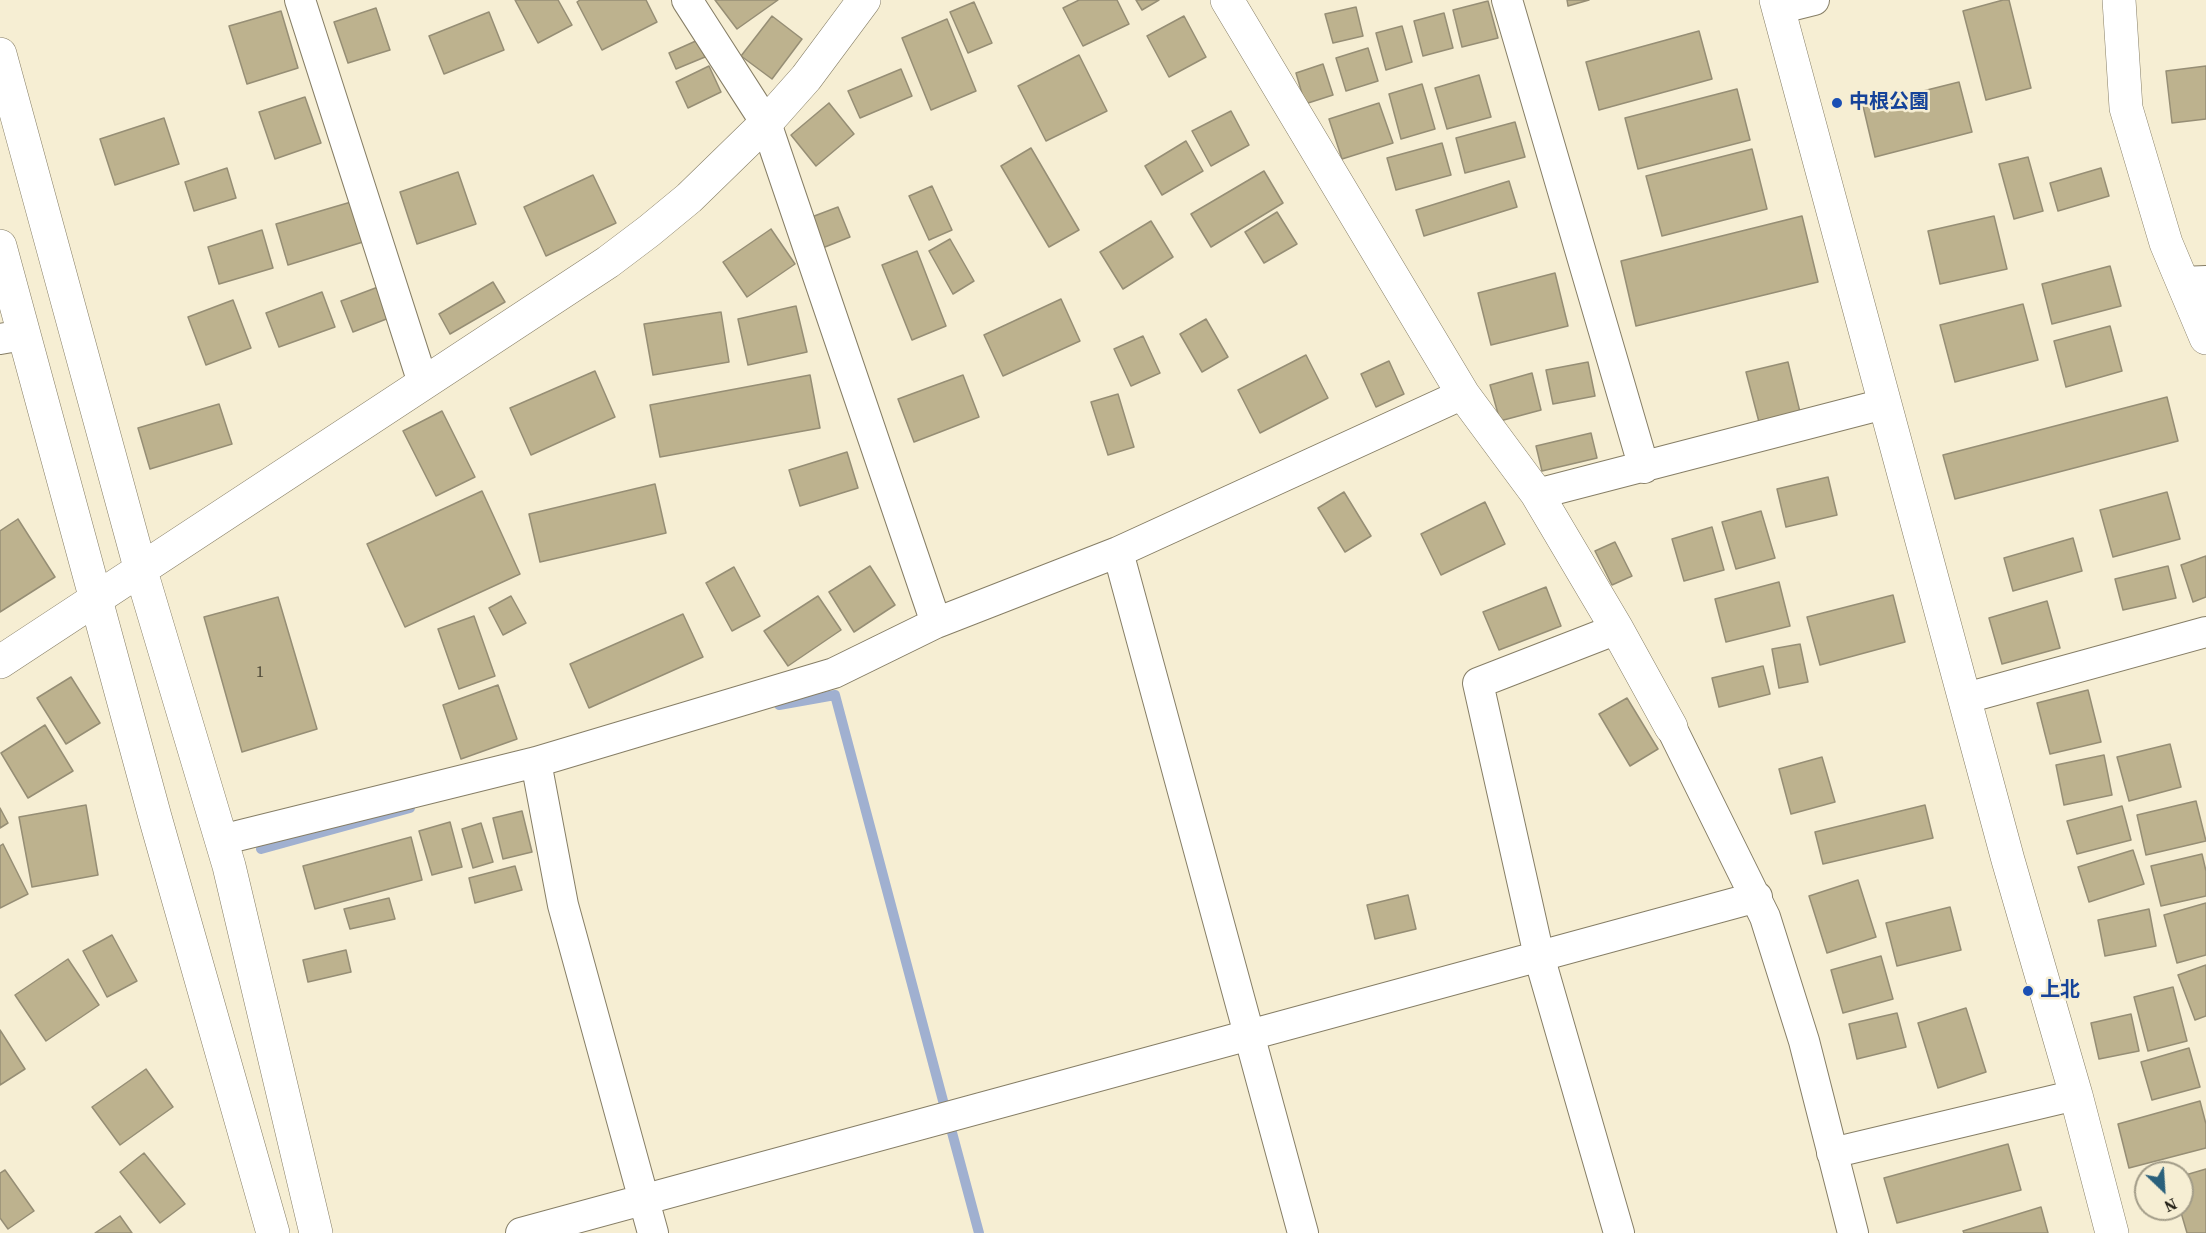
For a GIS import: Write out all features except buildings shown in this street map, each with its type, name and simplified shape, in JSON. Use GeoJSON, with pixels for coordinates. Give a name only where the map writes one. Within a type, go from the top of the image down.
{"type":"FeatureCollection","features":[{"type":"Feature","properties":{"kind":"street"},"geometry":{"type":"LineString","coordinates":[[300,0],[423,382]]}},
{"type":"Feature","properties":{"kind":"street"},"geometry":{"type":"LineString","coordinates":[[687,0],[766,123],[936,623]]}},
{"type":"Feature","properties":{"kind":"street"},"geometry":{"type":"LineString","coordinates":[[0,662],[608,262],[641,237],[689,198],[766,123],[806,78],[864,0]]}},
{"type":"Feature","properties":{"kind":"street"},"geometry":{"type":"LineString","coordinates":[[1507,0],[1644,468]]}},
{"type":"Feature","properties":{"kind":"street"},"geometry":{"type":"LineString","coordinates":[[1814,0],[1777,4],[1884,404],[1966,698],[2007,860],[2076,1095],[2112,1233]]}},
{"type":"Feature","properties":{"kind":"street"},"geometry":{"type":"LineString","coordinates":[[2119,0],[2126,108],[2166,243],[2194,281],[2206,338]]}},
{"type":"Feature","properties":{"kind":"street"},"geometry":{"type":"LineString","coordinates":[[1232,1],[1463,394],[1537,494],[1617,629],[1671,727],[1758,897],[1804,1041],[1853,1233]]}},
{"type":"Feature","properties":{"kind":"street"},"geometry":{"type":"LineString","coordinates":[[0,54],[141,571],[221,840],[316,1233]]}},
{"type":"Feature","properties":{"kind":"street"},"geometry":{"type":"LineString","coordinates":[[0,246],[11,337],[98,598],[155,816],[273,1233]]}},
{"type":"Feature","properties":{"kind":"street"},"geometry":{"type":"LineString","coordinates":[[221,840],[536,762],[834,673],[936,623],[1118,552],[1463,394]]}},
{"type":"Feature","properties":{"kind":"street"},"geometry":{"type":"LineString","coordinates":[[1537,494],[1884,404]]}},
{"type":"Feature","properties":{"kind":"street"},"geometry":{"type":"LineString","coordinates":[[1118,552],[1303,1233]]}},
{"type":"Feature","properties":{"kind":"street"},"geometry":{"type":"LineString","coordinates":[[1617,629],[1478,682],[1539,956],[1619,1233]]}},
{"type":"Feature","properties":{"kind":"street"},"geometry":{"type":"LineString","coordinates":[[1966,698],[2204,643]]}},
{"type":"Feature","properties":{"kind":"street"},"geometry":{"type":"LineString","coordinates":[[536,762],[563,904],[653,1233]]}},
{"type":"Feature","properties":{"kind":"street"},"geometry":{"type":"LineString","coordinates":[[521,1233],[1758,897]]}},
{"type":"Feature","properties":{"kind":"street"},"geometry":{"type":"LineString","coordinates":[[1832,1153],[2076,1095]]}},
{"type":"Feature","properties":{"kind":"waterway"},"geometry":{"type":"LineString","coordinates":[[779,705],[835,695],[946,1112]]}},
{"type":"Feature","properties":{"kind":"waterway"},"geometry":{"type":"LineString","coordinates":[[261,849],[410,808]]}},
{"type":"Feature","properties":{"kind":"waterway"},"geometry":{"type":"LineString","coordinates":[[950,1125],[979,1233]]}},
{"type":"Feature","properties":{"kind":"place","name":"中根公園"},"geometry":{"type":"Point","coordinates":[1837,103]}},
{"type":"Feature","properties":{"kind":"place","name":"上北"},"geometry":{"type":"Point","coordinates":[2028,991]}}]}
